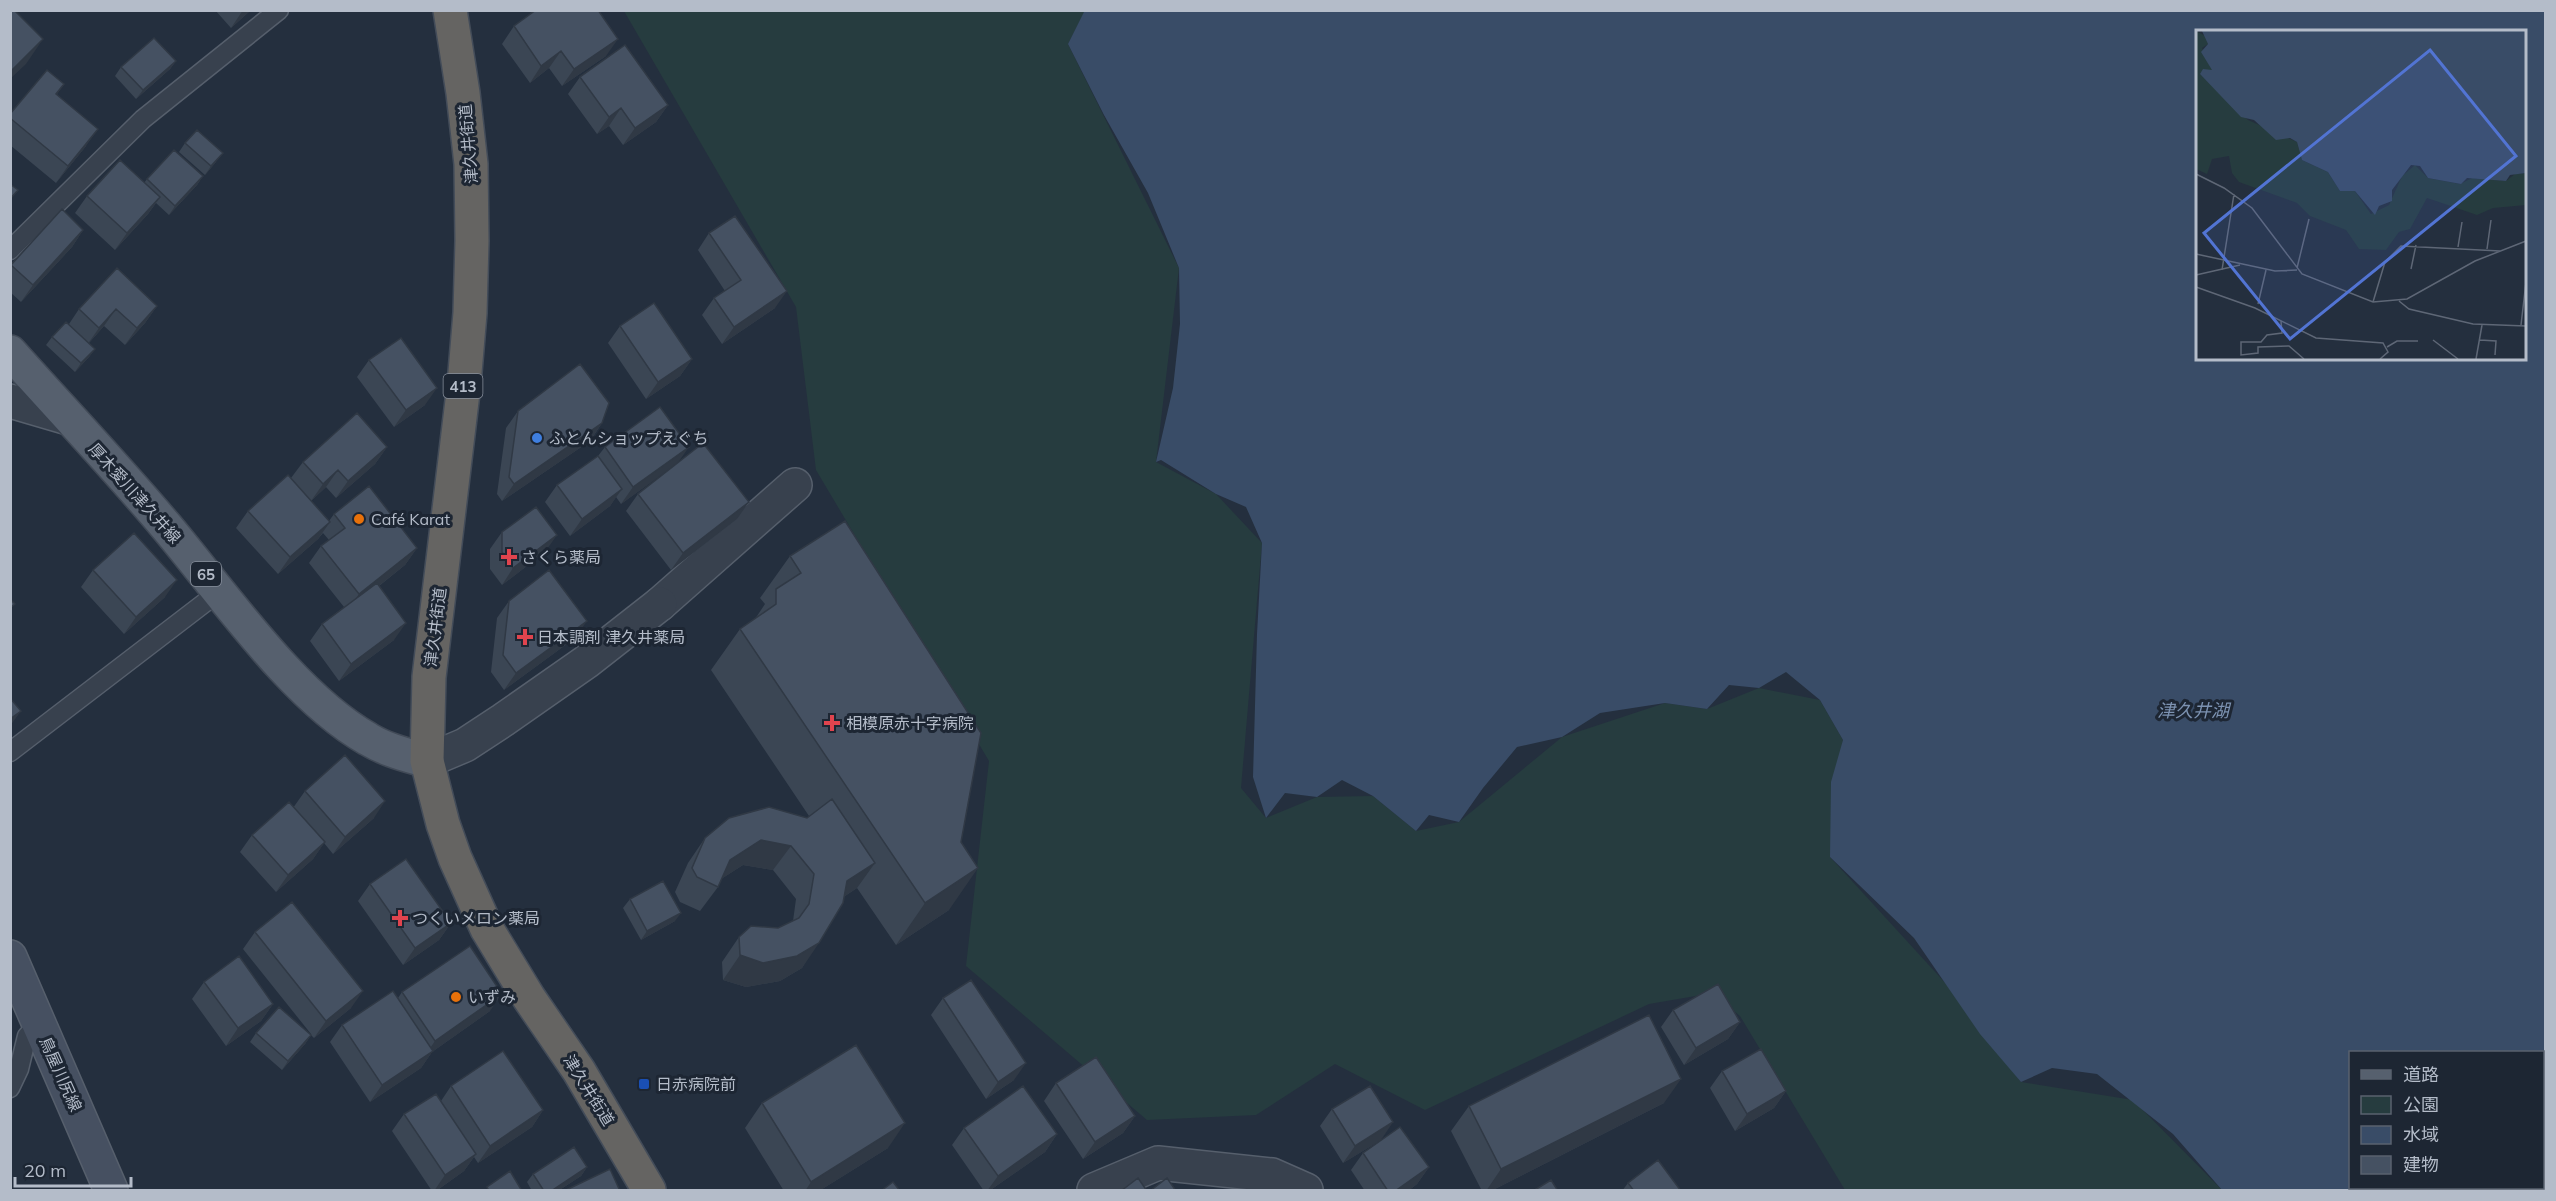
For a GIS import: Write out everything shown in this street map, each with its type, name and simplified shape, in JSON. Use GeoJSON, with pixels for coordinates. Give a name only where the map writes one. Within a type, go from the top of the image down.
{"type":"FeatureCollection","features":[{"type":"Feature","properties":{"kind":"highway","name":"津久井街道"},"geometry":{"type":"LineString","coordinates":[[450,10],[466,117],[472,185],[473,232],[464,384],[429,677],[427,761],[443,824],[462,875],[487,929],[529,998],[579,1071],[649,1191]]}},
{"type":"Feature","properties":{"kind":"main road","name":"厚木愛川津久井線"},"geometry":{"type":"LineString","coordinates":[[10,352],[164,523],[270,652],[329,710],[367,739],[390,750],[427,761]]}},
{"type":"Feature","properties":{"kind":"main road","name":"鳥屋川尻線"},"geometry":{"type":"LineString","coordinates":[[10,957],[111,1191]]}},
{"type":"Feature","properties":{"kind":"street"},"geometry":{"type":"LineString","coordinates":[[10,401],[68,418]]}},
{"type":"Feature","properties":{"kind":"street"},"geometry":{"type":"LineString","coordinates":[[427,761],[465,745],[586,662],[660,604],[795,485]]}},
{"type":"Feature","properties":{"kind":"street"},"geometry":{"type":"LineString","coordinates":[[1094,1191],[1158,1163],[1272,1175],[1306,1191]]}},
{"type":"Feature","properties":{"kind":"lane"},"geometry":{"type":"LineString","coordinates":[[10,250],[143,119],[279,10]]}},
{"type":"Feature","properties":{"kind":"lane"},"geometry":{"type":"LineString","coordinates":[[10,752],[220,591]]}},
{"type":"Feature","properties":{"kind":"lane"},"geometry":{"type":"LineString","coordinates":[[10,1088],[19,1069],[27,1036],[39,1023]]}},
{"type":"Feature","properties":{"kind":"green space"},"geometry":{"type":"Polygon","coordinates":[[[624,11],[1085,11],[1068,44],[1179,268],[1156,462],[1216,494],[1262,543],[1241,788],[1266,818],[1317,797],[1373,796],[1416,831],[1459,822],[1562,737],[1665,703],[1707,709],[1759,688],[1820,700],[1843,740],[1830,857],[1948,986],[2021,1082],[2133,1100],[2222,1190],[1845,1190],[1740,1016],[1713,993],[1649,1004],[1425,1110],[1335,1064],[1256,1115],[1147,1120],[966,966],[989,761],[816,470],[796,307],[624,11]]]}},
{"type":"Feature","properties":{"kind":"water","name":"津久井湖"},"geometry":{"type":"Polygon","coordinates":[[[1085,10],[2545,11],[2545,1190],[2222,1190],[2173,1134],[2097,1074],[2052,1068],[2021,1082],[1980,1034],[1914,938],[1830,857],[1831,782],[1843,740],[1820,700],[1786,672],[1759,688],[1729,685],[1707,709],[1665,703],[1600,713],[1562,737],[1517,747],[1483,788],[1459,822],[1429,815],[1416,831],[1373,796],[1342,780],[1317,797],[1285,793],[1266,818],[1253,777],[1262,543],[1246,507],[1216,494],[1161,460],[1156,462],[1173,388],[1180,324],[1179,268],[1148,193],[1104,115],[1068,44],[1085,10]]]}},
{"type":"Feature","properties":{"kind":"building"},"geometry":{"type":"Polygon","coordinates":[[[10,10],[14,10],[43,39],[10,72],[10,10]]]}},
{"type":"Feature","properties":{"kind":"building"},"geometry":{"type":"Polygon","coordinates":[[[536,10],[598,10],[618,39],[574,69],[561,51],[541,66],[514,26],[536,10]]]}},
{"type":"Feature","properties":{"kind":"building"},"geometry":{"type":"Polygon","coordinates":[[[154,38],[176,61],[143,90],[121,67],[154,38]]]}},
{"type":"Feature","properties":{"kind":"building"},"geometry":{"type":"Polygon","coordinates":[[[625,45],[668,105],[635,128],[621,108],[609,117],[580,77],[625,45]]]}},
{"type":"Feature","properties":{"kind":"building"},"geometry":{"type":"Polygon","coordinates":[[[47,70],[64,84],[56,94],[98,129],[68,166],[10,118],[10,114],[47,70]]]}},
{"type":"Feature","properties":{"kind":"building"},"geometry":{"type":"Polygon","coordinates":[[[197,130],[223,153],[211,166],[185,143],[197,130]]]}},
{"type":"Feature","properties":{"kind":"building"},"geometry":{"type":"Polygon","coordinates":[[[174,150],[203,176],[175,206],[147,179],[174,150]]]}},
{"type":"Feature","properties":{"kind":"building"},"geometry":{"type":"Polygon","coordinates":[[[120,160],[160,197],[127,233],[87,196],[120,160]]]}},
{"type":"Feature","properties":{"kind":"building"},"geometry":{"type":"Polygon","coordinates":[[[10,184],[18,190],[10,199],[10,184]]]}},
{"type":"Feature","properties":{"kind":"building"},"geometry":{"type":"Polygon","coordinates":[[[62,209],[83,230],[33,285],[11,265],[62,209]]]}},
{"type":"Feature","properties":{"kind":"building"},"geometry":{"type":"Polygon","coordinates":[[[735,216],[787,291],[734,327],[714,298],[741,280],[709,233],[735,216]]]}},
{"type":"Feature","properties":{"kind":"building"},"geometry":{"type":"Polygon","coordinates":[[[117,268],[157,306],[137,328],[116,309],[99,328],[79,309],[117,268]]]}},
{"type":"Feature","properties":{"kind":"building"},"geometry":{"type":"Polygon","coordinates":[[[654,303],[692,359],[658,382],[620,326],[654,303]]]}},
{"type":"Feature","properties":{"kind":"building"},"geometry":{"type":"Polygon","coordinates":[[[66,322],[95,349],[81,363],[52,337],[66,322]]]}},
{"type":"Feature","properties":{"kind":"building"},"geometry":{"type":"Polygon","coordinates":[[[401,338],[437,388],[406,410],[369,360],[401,338]]]}},
{"type":"Feature","properties":{"kind":"building"},"geometry":{"type":"Polygon","coordinates":[[[580,364],[609,403],[602,423],[514,484],[509,477],[518,411],[580,364]]]}},
{"type":"Feature","properties":{"kind":"building"},"geometry":{"type":"Polygon","coordinates":[[[660,407],[689,447],[633,487],[605,447],[660,407]]]}},
{"type":"Feature","properties":{"kind":"building"},"geometry":{"type":"Polygon","coordinates":[[[357,413],[387,447],[348,481],[338,470],[323,484],[303,462],[357,413]]]}},
{"type":"Feature","properties":{"kind":"building"},"geometry":{"type":"Polygon","coordinates":[[[703,443],[749,502],[683,553],[638,494],[703,443]]]}},
{"type":"Feature","properties":{"kind":"building"},"geometry":{"type":"Polygon","coordinates":[[[598,456],[622,489],[582,519],[557,485],[598,456]]]}},
{"type":"Feature","properties":{"kind":"building"},"geometry":{"type":"Polygon","coordinates":[[[288,475],[330,522],[290,557],[248,511],[288,475]]]}},
{"type":"Feature","properties":{"kind":"building"},"geometry":{"type":"Polygon","coordinates":[[[369,486],[417,548],[359,594],[321,546],[345,528],[334,514],[369,486]]]}},
{"type":"Feature","properties":{"kind":"building"},"geometry":{"type":"Polygon","coordinates":[[[536,507],[557,535],[513,568],[502,552],[502,532],[536,507]]]}},
{"type":"Feature","properties":{"kind":"building","name":"相模原赤十字病院"},"geometry":{"type":"Polygon","coordinates":[[[845,521],[981,733],[961,842],[978,868],[925,903],[740,629],[776,604],[776,589],[801,573],[790,556],[845,521]]]}},
{"type":"Feature","properties":{"kind":"building"},"geometry":{"type":"Polygon","coordinates":[[[134,533],[177,580],[136,617],[93,570],[134,533]]]}},
{"type":"Feature","properties":{"kind":"building"},"geometry":{"type":"Polygon","coordinates":[[[549,570],[587,621],[516,673],[503,655],[509,601],[549,570]]]}},
{"type":"Feature","properties":{"kind":"building"},"geometry":{"type":"Polygon","coordinates":[[[377,583],[406,623],[351,664],[322,624],[377,583]]]}},
{"type":"Feature","properties":{"kind":"building"},"geometry":{"type":"Polygon","coordinates":[[[10,698],[21,711],[10,719],[10,698]]]}},
{"type":"Feature","properties":{"kind":"building"},"geometry":{"type":"Polygon","coordinates":[[[345,755],[385,801],[345,837],[305,791],[345,755]]]}},
{"type":"Feature","properties":{"kind":"building"},"geometry":{"type":"Polygon","coordinates":[[[832,799],[875,863],[847,881],[843,903],[819,943],[797,956],[763,963],[740,955],[739,937],[751,926],[778,928],[799,918],[809,904],[814,874],[791,846],[761,840],[730,860],[718,887],[697,877],[692,868],[705,838],[729,818],[769,807],[807,818],[832,799]]]}},
{"type":"Feature","properties":{"kind":"building"},"geometry":{"type":"Polygon","coordinates":[[[289,802],[325,842],[288,875],[252,835],[289,802]]]}},
{"type":"Feature","properties":{"kind":"building"},"geometry":{"type":"Polygon","coordinates":[[[406,859],[451,923],[415,948],[370,884],[406,859]]]}},
{"type":"Feature","properties":{"kind":"building"},"geometry":{"type":"Polygon","coordinates":[[[663,881],[681,913],[647,931],[630,899],[663,881]]]}},
{"type":"Feature","properties":{"kind":"building"},"geometry":{"type":"Polygon","coordinates":[[[292,902],[363,991],[326,1021],[255,932],[292,902]]]}},
{"type":"Feature","properties":{"kind":"building"},"geometry":{"type":"Polygon","coordinates":[[[470,946],[502,994],[435,1041],[402,992],[470,946]]]}},
{"type":"Feature","properties":{"kind":"building"},"geometry":{"type":"Polygon","coordinates":[[[239,956],[273,1004],[238,1028],[204,982],[239,956]]]}},
{"type":"Feature","properties":{"kind":"building"},"geometry":{"type":"Polygon","coordinates":[[[971,980],[1026,1063],[998,1082],[943,998],[971,980]]]}},
{"type":"Feature","properties":{"kind":"building"},"geometry":{"type":"Polygon","coordinates":[[[1718,984],[1740,1022],[1696,1048],[1673,1010],[1718,984]]]}},
{"type":"Feature","properties":{"kind":"building"},"geometry":{"type":"Polygon","coordinates":[[[393,991],[433,1051],[382,1085],[342,1025],[393,991]]]}},
{"type":"Feature","properties":{"kind":"building"},"geometry":{"type":"Polygon","coordinates":[[[279,1007],[311,1035],[288,1061],[256,1033],[279,1007]]]}},
{"type":"Feature","properties":{"kind":"building"},"geometry":{"type":"Polygon","coordinates":[[[1649,1015],[1681,1079],[1501,1169],[1469,1106],[1649,1015]]]}},
{"type":"Feature","properties":{"kind":"building"},"geometry":{"type":"Polygon","coordinates":[[[856,1045],[905,1123],[811,1182],[762,1103],[856,1045]]]}},
{"type":"Feature","properties":{"kind":"building"},"geometry":{"type":"Polygon","coordinates":[[[1761,1049],[1786,1091],[1747,1114],[1722,1071],[1761,1049]]]}},
{"type":"Feature","properties":{"kind":"building"},"geometry":{"type":"Polygon","coordinates":[[[503,1051],[543,1110],[490,1146],[451,1086],[503,1051]]]}},
{"type":"Feature","properties":{"kind":"building"},"geometry":{"type":"Polygon","coordinates":[[[1096,1057],[1135,1116],[1095,1142],[1056,1083],[1096,1057]]]}},
{"type":"Feature","properties":{"kind":"building"},"geometry":{"type":"Polygon","coordinates":[[[1023,1086],[1057,1134],[998,1176],[964,1128],[1023,1086]]]}},
{"type":"Feature","properties":{"kind":"building"},"geometry":{"type":"Polygon","coordinates":[[[1370,1086],[1393,1122],[1355,1146],[1332,1109],[1370,1086]]]}},
{"type":"Feature","properties":{"kind":"building"},"geometry":{"type":"Polygon","coordinates":[[[436,1094],[476,1154],[445,1175],[404,1114],[436,1094]]]}},
{"type":"Feature","properties":{"kind":"building"},"geometry":{"type":"Polygon","coordinates":[[[1400,1127],[1429,1167],[1395,1191],[1388,1191],[1363,1153],[1400,1127]]]}},
{"type":"Feature","properties":{"kind":"building"},"geometry":{"type":"Polygon","coordinates":[[[574,1147],[587,1167],[551,1191],[544,1191],[533,1174],[574,1147]]]}},
{"type":"Feature","properties":{"kind":"building"},"geometry":{"type":"Polygon","coordinates":[[[1658,1160],[1681,1191],[1634,1191],[1628,1183],[1658,1160]]]}},
{"type":"Feature","properties":{"kind":"building"},"geometry":{"type":"Polygon","coordinates":[[[610,1169],[620,1191],[564,1191],[610,1169]]]}},
{"type":"Feature","properties":{"kind":"building"},"geometry":{"type":"Polygon","coordinates":[[[510,1171],[522,1191],[489,1191],[487,1187],[510,1171]]]}},
{"type":"Feature","properties":{"kind":"building"},"geometry":{"type":"Polygon","coordinates":[[[1138,1178],[1147,1191],[1121,1191],[1138,1178]]]}},
{"type":"Feature","properties":{"kind":"building"},"geometry":{"type":"Polygon","coordinates":[[[1167,1178],[1176,1191],[1150,1191],[1167,1178]]]}},
{"type":"Feature","properties":{"kind":"building"},"geometry":{"type":"Polygon","coordinates":[[[1551,1180],[1558,1191],[1533,1191],[1551,1180]]]}},
{"type":"Feature","properties":{"kind":"building"},"geometry":{"type":"Polygon","coordinates":[[[893,1182],[900,1191],[881,1191],[893,1182]]]}},
{"type":"Feature","properties":{"kind":"place","name":"ふとんショップえぐち"},"geometry":{"type":"Point","coordinates":[537,438]}},
{"type":"Feature","properties":{"kind":"place","name":"Café Karat"},"geometry":{"type":"Point","coordinates":[359,519]}},
{"type":"Feature","properties":{"kind":"place","name":"さくら薬局"},"geometry":{"type":"Point","coordinates":[509,557]}},
{"type":"Feature","properties":{"kind":"place","name":"日本調剤 津久井薬局"},"geometry":{"type":"Point","coordinates":[525,637]}},
{"type":"Feature","properties":{"kind":"place","name":"相模原赤十字病院"},"geometry":{"type":"Point","coordinates":[832,723]}},
{"type":"Feature","properties":{"kind":"place","name":"つくいメロン薬局"},"geometry":{"type":"Point","coordinates":[400,918]}},
{"type":"Feature","properties":{"kind":"place","name":"いずみ"},"geometry":{"type":"Point","coordinates":[456,997]}},
{"type":"Feature","properties":{"kind":"place","name":"日赤病院前"},"geometry":{"type":"Point","coordinates":[644,1084]}}]}
